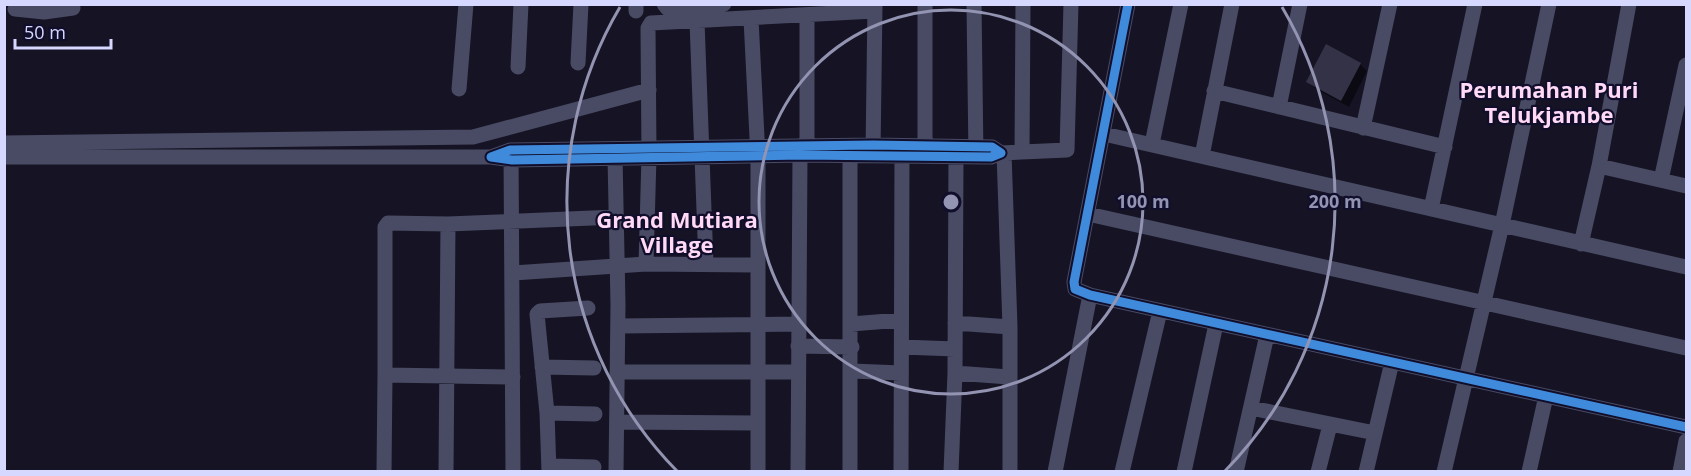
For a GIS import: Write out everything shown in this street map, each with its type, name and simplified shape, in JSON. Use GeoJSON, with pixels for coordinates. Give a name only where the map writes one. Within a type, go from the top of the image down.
{"type":"FeatureCollection","features":[{"type":"Feature","properties":{"kind":"street"},"geometry":{"type":"LineString","coordinates":[[459,89],[466,4]]}},
{"type":"Feature","properties":{"kind":"street"},"geometry":{"type":"LineString","coordinates":[[518,68],[521,4]]}},
{"type":"Feature","properties":{"kind":"street"},"geometry":{"type":"LineString","coordinates":[[578,63],[581,4]]}},
{"type":"Feature","properties":{"kind":"street"},"geometry":{"type":"LineString","coordinates":[[664,4],[675,10],[717,5]]}},
{"type":"Feature","properties":{"kind":"street"},"geometry":{"type":"LineString","coordinates":[[924,151],[925,4]]}},
{"type":"Feature","properties":{"kind":"street"},"geometry":{"type":"LineString","coordinates":[[974,4],[976,152]]}},
{"type":"Feature","properties":{"kind":"street"},"geometry":{"type":"LineString","coordinates":[[1022,152],[1023,4]]}},
{"type":"Feature","properties":{"kind":"street"},"geometry":{"type":"LineString","coordinates":[[4,143],[483,157],[511,154],[873,150],[976,152],[991,157],[1003,153],[1063,152],[1070,146],[1071,4]]}},
{"type":"Feature","properties":{"kind":"street"},"geometry":{"type":"LineString","coordinates":[[1128,4],[1074,282],[1075,289],[1090,295],[1216,324],[1686,427]]}},
{"type":"Feature","properties":{"kind":"street"},"geometry":{"type":"LineString","coordinates":[[1152,144],[1181,4]]}},
{"type":"Feature","properties":{"kind":"street"},"geometry":{"type":"LineString","coordinates":[[1202,156],[1233,4]]}},
{"type":"Feature","properties":{"kind":"street"},"geometry":{"type":"LineString","coordinates":[[1279,107],[1300,4]]}},
{"type":"Feature","properties":{"kind":"street"},"geometry":{"type":"LineString","coordinates":[[1363,128],[1390,4]]}},
{"type":"Feature","properties":{"kind":"street"},"geometry":{"type":"LineString","coordinates":[[1431,209],[1475,4]]}},
{"type":"Feature","properties":{"kind":"street"},"geometry":{"type":"LineString","coordinates":[[1444,471],[1464,378],[1502,225],[1549,4]]}},
{"type":"Feature","properties":{"kind":"street"},"geometry":{"type":"LineString","coordinates":[[1581,244],[1599,166],[1629,4]]}},
{"type":"Feature","properties":{"kind":"street"},"geometry":{"type":"LineString","coordinates":[[15,9],[44,12],[76,6]]}},
{"type":"Feature","properties":{"kind":"street"},"geometry":{"type":"LineString","coordinates":[[646,264],[650,90],[649,25],[654,21],[751,19],[874,8],[873,150]]}},
{"type":"Feature","properties":{"kind":"street"},"geometry":{"type":"LineString","coordinates":[[798,471],[798,324],[807,15]]}},
{"type":"Feature","properties":{"kind":"street"},"geometry":{"type":"LineString","coordinates":[[751,19],[758,152],[756,265],[758,471]]}},
{"type":"Feature","properties":{"kind":"street"},"geometry":{"type":"LineString","coordinates":[[697,21],[706,264]]}},
{"type":"Feature","properties":{"kind":"street"},"geometry":{"type":"LineString","coordinates":[[1660,180],[1686,65]]}},
{"type":"Feature","properties":{"kind":"street"},"geometry":{"type":"LineString","coordinates":[[4,157],[473,137],[650,90]]}},
{"type":"Feature","properties":{"kind":"street"},"geometry":{"type":"LineString","coordinates":[[1214,91],[1445,147]]}},
{"type":"Feature","properties":{"kind":"street"},"geometry":{"type":"LineString","coordinates":[[507,129],[511,154],[513,221],[513,471]]}},
{"type":"Feature","properties":{"kind":"street"},"geometry":{"type":"LineString","coordinates":[[1104,134],[1686,267]]}},
{"type":"Feature","properties":{"kind":"street"},"geometry":{"type":"LineString","coordinates":[[473,137],[483,157]]}},
{"type":"Feature","properties":{"kind":"street"},"geometry":{"type":"LineString","coordinates":[[804,152],[850,155],[873,150],[903,156],[924,151],[956,157],[976,152]]}},
{"type":"Feature","properties":{"kind":"street"},"geometry":{"type":"LineString","coordinates":[[511,154],[615,156],[649,152]]}},
{"type":"Feature","properties":{"kind":"street"},"geometry":{"type":"LineString","coordinates":[[1003,153],[1010,327],[1010,471]]}},
{"type":"Feature","properties":{"kind":"street"},"geometry":{"type":"LineString","coordinates":[[850,155],[852,346],[850,471]]}},
{"type":"Feature","properties":{"kind":"street"},"geometry":{"type":"LineString","coordinates":[[615,156],[618,326],[616,471]]}},
{"type":"Feature","properties":{"kind":"street"},"geometry":{"type":"LineString","coordinates":[[901,471],[903,156]]}},
{"type":"Feature","properties":{"kind":"street"},"geometry":{"type":"LineString","coordinates":[[951,471],[955,373],[956,157]]}},
{"type":"Feature","properties":{"kind":"street"},"geometry":{"type":"LineString","coordinates":[[1599,166],[1686,186]]}},
{"type":"Feature","properties":{"kind":"street"},"geometry":{"type":"LineString","coordinates":[[1088,214],[1686,348]]}},
{"type":"Feature","properties":{"kind":"street"},"geometry":{"type":"LineString","coordinates":[[384,471],[385,227],[388,223],[448,224],[616,217]]}},
{"type":"Feature","properties":{"kind":"street"},"geometry":{"type":"LineString","coordinates":[[446,471],[448,224]]}},
{"type":"Feature","properties":{"kind":"street"},"geometry":{"type":"LineString","coordinates":[[513,273],[646,264],[756,265]]}},
{"type":"Feature","properties":{"kind":"street"},"geometry":{"type":"LineString","coordinates":[[1055,471],[1090,295]]}},
{"type":"Feature","properties":{"kind":"street"},"geometry":{"type":"LineString","coordinates":[[588,308],[540,311],[537,314],[547,413],[549,469],[594,467]]}},
{"type":"Feature","properties":{"kind":"street"},"geometry":{"type":"LineString","coordinates":[[1122,471],[1160,311]]}},
{"type":"Feature","properties":{"kind":"street"},"geometry":{"type":"LineString","coordinates":[[851,324],[901,320]]}},
{"type":"Feature","properties":{"kind":"street"},"geometry":{"type":"LineString","coordinates":[[955,323],[1010,327]]}},
{"type":"Feature","properties":{"kind":"street"},"geometry":{"type":"LineString","coordinates":[[618,326],[798,324]]}},
{"type":"Feature","properties":{"kind":"street"},"geometry":{"type":"LineString","coordinates":[[1184,471],[1216,324]]}},
{"type":"Feature","properties":{"kind":"street"},"geometry":{"type":"LineString","coordinates":[[1236,471],[1268,334]]}},
{"type":"Feature","properties":{"kind":"street"},"geometry":{"type":"LineString","coordinates":[[798,346],[852,346]]}},
{"type":"Feature","properties":{"kind":"street"},"geometry":{"type":"LineString","coordinates":[[902,347],[955,349]]}},
{"type":"Feature","properties":{"kind":"street"},"geometry":{"type":"LineString","coordinates":[[1366,471],[1392,362]]}},
{"type":"Feature","properties":{"kind":"street"},"geometry":{"type":"LineString","coordinates":[[542,367],[594,368]]}},
{"type":"Feature","properties":{"kind":"street"},"geometry":{"type":"LineString","coordinates":[[852,371],[901,373]]}},
{"type":"Feature","properties":{"kind":"street"},"geometry":{"type":"LineString","coordinates":[[617,372],[798,372]]}},
{"type":"Feature","properties":{"kind":"street"},"geometry":{"type":"LineString","coordinates":[[955,373],[1009,377]]}},
{"type":"Feature","properties":{"kind":"street"},"geometry":{"type":"LineString","coordinates":[[385,375],[513,377]]}},
{"type":"Feature","properties":{"kind":"street"},"geometry":{"type":"LineString","coordinates":[[1529,471],[1546,396]]}},
{"type":"Feature","properties":{"kind":"street"},"geometry":{"type":"LineString","coordinates":[[1251,408],[1375,434]]}},
{"type":"Feature","properties":{"kind":"street"},"geometry":{"type":"LineString","coordinates":[[547,413],[595,414]]}},
{"type":"Feature","properties":{"kind":"street"},"geometry":{"type":"LineString","coordinates":[[618,422],[758,423]]}},
{"type":"Feature","properties":{"kind":"street"},"geometry":{"type":"LineString","coordinates":[[1318,471],[1330,425]]}},
{"type":"Feature","properties":{"kind":"street"},"geometry":{"type":"LineString","coordinates":[[1680,471],[1686,441]]}},
{"type":"Feature","properties":{"kind":"building"},"geometry":{"type":"Polygon","coordinates":[[[1326,44],[1361,63],[1341,101],[1306,82],[1326,44]]]}},
{"type":"Feature","properties":{"kind":"cycle path"},"geometry":{"type":"LineString","coordinates":[[1128,4],[1074,282],[1075,289],[1090,295],[1686,427]]}},
{"type":"Feature","properties":{"kind":"cycle path"},"geometry":{"type":"LineString","coordinates":[[873,145],[992,147],[1001,153],[991,157],[800,155],[512,160],[491,157],[510,150],[873,145]]}},
{"type":"Feature","properties":{"kind":"district","name":"Perumahan Puri Telukjambe"},"geometry":{"type":"Point","coordinates":[1549,102]}},
{"type":"Feature","properties":{"kind":"district","name":"Grand Mutiara Village"},"geometry":{"type":"Point","coordinates":[677,232]}}]}
